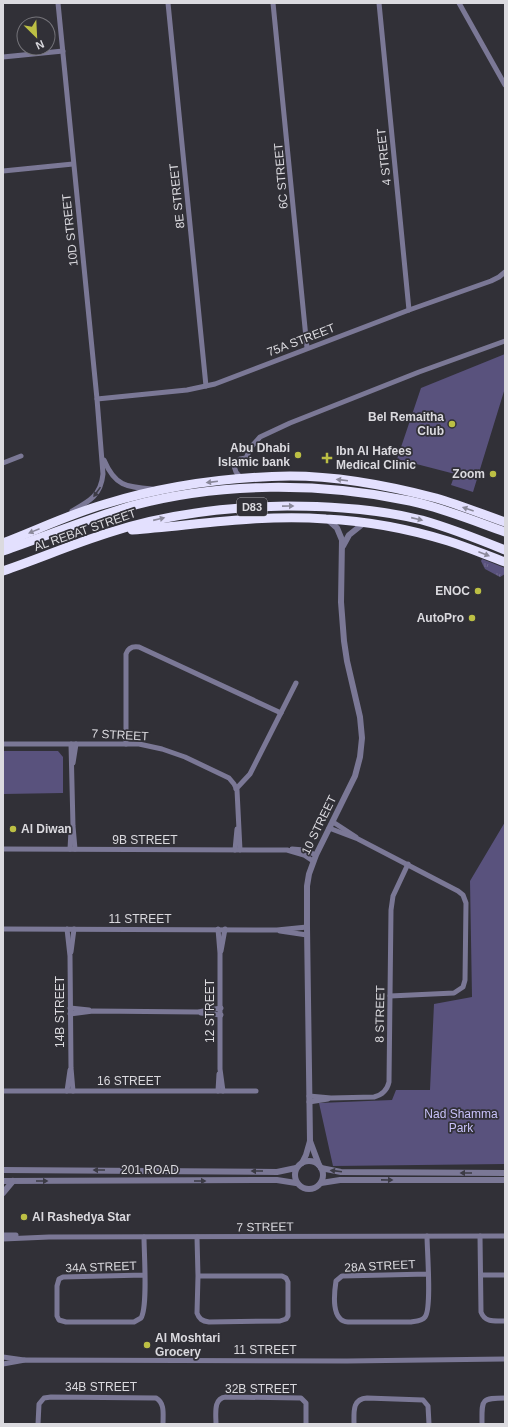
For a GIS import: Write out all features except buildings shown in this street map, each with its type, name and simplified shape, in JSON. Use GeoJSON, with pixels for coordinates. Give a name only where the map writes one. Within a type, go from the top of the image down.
{"type":"FeatureCollection","features":[{"type":"Feature","properties":{"kind":"highway"},"geometry":{"type":"LineString","coordinates":[[3,543],[104,504],[160,490],[242,479],[291,476],[349,481],[398,489],[437,499],[505,522]]}},
{"type":"Feature","properties":{"kind":"highway","name":"AL REBAT STREET"},"geometry":{"type":"LineString","coordinates":[[3,551],[96,517],[133,506],[183,495],[248,488],[286,487],[357,492],[410,501],[505,532]]}},
{"type":"Feature","properties":{"kind":"highway","name":"AL REBAT STREET"},"geometry":{"type":"LineString","coordinates":[[3,571],[107,533],[166,518],[204,512],[257,507],[326,507],[378,512],[422,520],[505,550]]}},
{"type":"Feature","properties":{"kind":"highway"},"geometry":{"type":"LineString","coordinates":[[107,533],[253,519],[326,519],[389,526],[448,541],[505,562]]}},
{"type":"Feature","properties":{"kind":"street","name":"10D STREET"},"geometry":{"type":"LineString","coordinates":[[49,524],[84,504],[98,492],[102,480],[102,455],[97,399],[58,3]]}},
{"type":"Feature","properties":{"kind":"street","name":"8E STREET"},"geometry":{"type":"LineString","coordinates":[[168,3],[206,386]]}},
{"type":"Feature","properties":{"kind":"street","name":"6C STREET"},"geometry":{"type":"LineString","coordinates":[[274,3],[307,348]]}},
{"type":"Feature","properties":{"kind":"street","name":"4 STREET"},"geometry":{"type":"LineString","coordinates":[[379,3],[409,310]]}},
{"type":"Feature","properties":{"kind":"street"},"geometry":{"type":"LineString","coordinates":[[459,3],[505,85]]}},
{"type":"Feature","properties":{"kind":"street"},"geometry":{"type":"LineString","coordinates":[[3,57],[63,52]]}},
{"type":"Feature","properties":{"kind":"street"},"geometry":{"type":"LineString","coordinates":[[3,171],[73,164]]}},
{"type":"Feature","properties":{"kind":"street","name":"75A STREET"},"geometry":{"type":"LineString","coordinates":[[97,399],[187,390],[206,386],[490,281],[499,277],[505,272]]}},
{"type":"Feature","properties":{"kind":"street"},"geometry":{"type":"LineString","coordinates":[[242,479],[236,472],[234,466],[240,459],[246,458],[251,446],[260,437],[290,423],[419,372],[505,341]]}},
{"type":"Feature","properties":{"kind":"street","name":"10D STREET"},"geometry":{"type":"LineString","coordinates":[[102,455],[109,472],[117,482],[135,488],[160,490]]}},
{"type":"Feature","properties":{"kind":"street"},"geometry":{"type":"LineString","coordinates":[[3,463],[21,456]]}},
{"type":"Feature","properties":{"kind":"street","name":"10 STREET"},"geometry":{"type":"LineString","coordinates":[[320,1166],[310,1141],[307,934],[308,886],[313,861],[355,776],[360,757],[362,738],[359,712],[344,641],[341,584],[341,534],[337,528],[326,519]]}},
{"type":"Feature","properties":{"kind":"street"},"geometry":{"type":"LineString","coordinates":[[342,547],[349,535],[358,526],[364,523]]}},
{"type":"Feature","properties":{"kind":"street"},"geometry":{"type":"LineString","coordinates":[[126,744],[126,654],[130,648],[134,647],[139,647],[281,713]]}},
{"type":"Feature","properties":{"kind":"street"},"geometry":{"type":"LineString","coordinates":[[236,789],[250,774],[296,683]]}},
{"type":"Feature","properties":{"kind":"street","name":"7 STREET"},"geometry":{"type":"LineString","coordinates":[[3,744],[126,744],[149,746],[174,752],[227,777],[233,782]]}},
{"type":"Feature","properties":{"kind":"street"},"geometry":{"type":"LineString","coordinates":[[72,849],[72,766],[74,744]]}},
{"type":"Feature","properties":{"kind":"street"},"geometry":{"type":"LineString","coordinates":[[238,850],[236,789],[233,782],[250,774]]}},
{"type":"Feature","properties":{"kind":"street"},"geometry":{"type":"LineString","coordinates":[[332,822],[358,839]]}},
{"type":"Feature","properties":{"kind":"street"},"geometry":{"type":"LineString","coordinates":[[329,828],[358,839],[458,890],[463,895],[466,903],[464,984],[460,990],[454,993],[390,994]]}},
{"type":"Feature","properties":{"kind":"street","name":"9B STREET"},"geometry":{"type":"LineString","coordinates":[[287,850],[296,848],[316,855]]}},
{"type":"Feature","properties":{"kind":"street","name":"9B STREET"},"geometry":{"type":"LineString","coordinates":[[3,849],[287,850],[298,852],[313,861]]}},
{"type":"Feature","properties":{"kind":"street","name":"8 STREET"},"geometry":{"type":"LineString","coordinates":[[309,1099],[374,1097],[380,1095],[387,1088],[389,1082],[390,910],[393,896],[399,881],[410,865]]}},
{"type":"Feature","properties":{"kind":"street","name":"11 STREET"},"geometry":{"type":"LineString","coordinates":[[3,929],[277,930],[307,927]]}},
{"type":"Feature","properties":{"kind":"street","name":"14B STREET"},"geometry":{"type":"LineString","coordinates":[[67,929],[70,956],[70,1091]]}},
{"type":"Feature","properties":{"kind":"street","name":"14B STREET"},"geometry":{"type":"LineString","coordinates":[[70,956],[74,929]]}},
{"type":"Feature","properties":{"kind":"street","name":"12 STREET"},"geometry":{"type":"LineString","coordinates":[[218,929],[220,954],[220,1091]]}},
{"type":"Feature","properties":{"kind":"street","name":"12 STREET"},"geometry":{"type":"LineString","coordinates":[[220,954],[225,929]]}},
{"type":"Feature","properties":{"kind":"street","name":"11 STREET"},"geometry":{"type":"LineString","coordinates":[[277,930],[289,933],[307,934]]}},
{"type":"Feature","properties":{"kind":"street"},"geometry":{"type":"LineString","coordinates":[[198,1012],[220,1008]]}},
{"type":"Feature","properties":{"kind":"street"},"geometry":{"type":"LineString","coordinates":[[70,1011],[198,1012],[220,1015]]}},
{"type":"Feature","properties":{"kind":"street","name":"16 STREET"},"geometry":{"type":"LineString","coordinates":[[3,1091],[256,1092]]}},
{"type":"Feature","properties":{"kind":"street","name":"10 STREET"},"geometry":{"type":"LineString","coordinates":[[302,1163],[310,1141]]}},
{"type":"Feature","properties":{"kind":"street"},"geometry":{"type":"LineString","coordinates":[[505,1173],[340,1172],[320,1166],[310,1161],[302,1163],[296,1168],[294,1177],[296,1183],[306,1190],[315,1188],[321,1183],[340,1180],[505,1180]]}},
{"type":"Feature","properties":{"kind":"street"},"geometry":{"type":"LineString","coordinates":[[320,1166],[323,1175],[321,1183]]}},
{"type":"Feature","properties":{"kind":"street","name":"201 ROAD"},"geometry":{"type":"LineString","coordinates":[[3,1170],[277,1172],[296,1168]]}},
{"type":"Feature","properties":{"kind":"street","name":"201 ROAD"},"geometry":{"type":"LineString","coordinates":[[3,1181],[277,1180],[296,1183]]}},
{"type":"Feature","properties":{"kind":"street"},"geometry":{"type":"LineString","coordinates":[[3,1193],[13,1181]]}},
{"type":"Feature","properties":{"kind":"street","name":"7 STREET"},"geometry":{"type":"LineString","coordinates":[[3,1235],[25,1237],[505,1236]]}},
{"type":"Feature","properties":{"kind":"street","name":"28A STREET"},"geometry":{"type":"LineString","coordinates":[[427,1236],[428,1274],[428,1311],[426,1317],[419,1321],[344,1322],[336,1314],[336,1281],[342,1276],[428,1274]]}},
{"type":"Feature","properties":{"kind":"street"},"geometry":{"type":"LineString","coordinates":[[480,1236],[482,1316],[488,1321],[505,1321]]}},
{"type":"Feature","properties":{"kind":"street","name":"7 STREET"},"geometry":{"type":"LineString","coordinates":[[3,1239],[25,1237]]}},
{"type":"Feature","properties":{"kind":"street","name":"34A STREET"},"geometry":{"type":"LineString","coordinates":[[144,1237],[144,1276],[144,1310],[138,1321],[66,1322],[59,1320],[57,1316],[57,1286],[60,1279],[63,1277],[144,1276]]}},
{"type":"Feature","properties":{"kind":"street"},"geometry":{"type":"LineString","coordinates":[[197,1237],[198,1317],[209,1322],[280,1321],[286,1319],[288,1316],[288,1282],[286,1278],[282,1276],[198,1276]]}},
{"type":"Feature","properties":{"kind":"street"},"geometry":{"type":"LineString","coordinates":[[481,1275],[505,1275]]}},
{"type":"Feature","properties":{"kind":"street","name":"11 STREET"},"geometry":{"type":"LineString","coordinates":[[3,1357],[25,1360]]}},
{"type":"Feature","properties":{"kind":"street","name":"11 STREET"},"geometry":{"type":"LineString","coordinates":[[3,1364],[25,1360],[347,1360],[505,1358]]}},
{"type":"Feature","properties":{"kind":"street","name":"34B STREET"},"geometry":{"type":"LineString","coordinates":[[38,1424],[39,1404],[41,1401],[48,1397],[66,1397],[156,1398],[161,1401],[163,1405],[163,1424]]}},
{"type":"Feature","properties":{"kind":"street","name":"32B STREET"},"geometry":{"type":"LineString","coordinates":[[216,1424],[217,1402],[222,1397],[226,1397],[301,1398],[306,1404],[306,1424]]}},
{"type":"Feature","properties":{"kind":"street"},"geometry":{"type":"LineString","coordinates":[[354,1424],[355,1405],[357,1401],[362,1398],[367,1398],[423,1400],[428,1406],[429,1424]]}},
{"type":"Feature","properties":{"kind":"street"},"geometry":{"type":"LineString","coordinates":[[482,1424],[483,1402],[489,1398],[505,1398]]}},
{"type":"Feature","properties":{"kind":"green space","name":"Bel Remaitha Club"},"geometry":{"type":"Polygon","coordinates":[[[505,354],[505,388],[473,492],[451,485],[455,474],[397,459],[421,388],[505,354]]]}},
{"type":"Feature","properties":{"kind":"green space"},"geometry":{"type":"Polygon","coordinates":[[[482,559],[505,568],[505,574],[500,577],[485,569],[481,561],[482,559]]]}},
{"type":"Feature","properties":{"kind":"green space"},"geometry":{"type":"Polygon","coordinates":[[[3,751],[58,751],[63,757],[63,793],[3,794],[3,751]]]}},
{"type":"Feature","properties":{"kind":"green space","name":"Nad Shamma Park"},"geometry":{"type":"Polygon","coordinates":[[[505,822],[505,1164],[333,1166],[319,1103],[392,1100],[396,1090],[430,1090],[434,1004],[472,997],[470,881],[505,822]]]}},
{"type":"Feature","properties":{"kind":"place","name":"Bel Remaitha Club"},"geometry":{"type":"Point","coordinates":[452,424]}},
{"type":"Feature","properties":{"kind":"place","name":"Abu Dhabi Islamic bank"},"geometry":{"type":"Point","coordinates":[298,455]}},
{"type":"Feature","properties":{"kind":"place","name":"Ibn Al Hafees Medical Clinic"},"geometry":{"type":"Point","coordinates":[327,458]}},
{"type":"Feature","properties":{"kind":"place","name":"Zoom"},"geometry":{"type":"Point","coordinates":[493,474]}},
{"type":"Feature","properties":{"kind":"place","name":"ENOC"},"geometry":{"type":"Point","coordinates":[478,591]}},
{"type":"Feature","properties":{"kind":"place","name":"AutoPro"},"geometry":{"type":"Point","coordinates":[472,618]}},
{"type":"Feature","properties":{"kind":"place","name":"Al Diwan"},"geometry":{"type":"Point","coordinates":[13,829]}},
{"type":"Feature","properties":{"kind":"place","name":"Al Rashedya Star"},"geometry":{"type":"Point","coordinates":[24,1217]}},
{"type":"Feature","properties":{"kind":"place","name":"Al Moshtari Grocery"},"geometry":{"type":"Point","coordinates":[147,1345]}}]}
